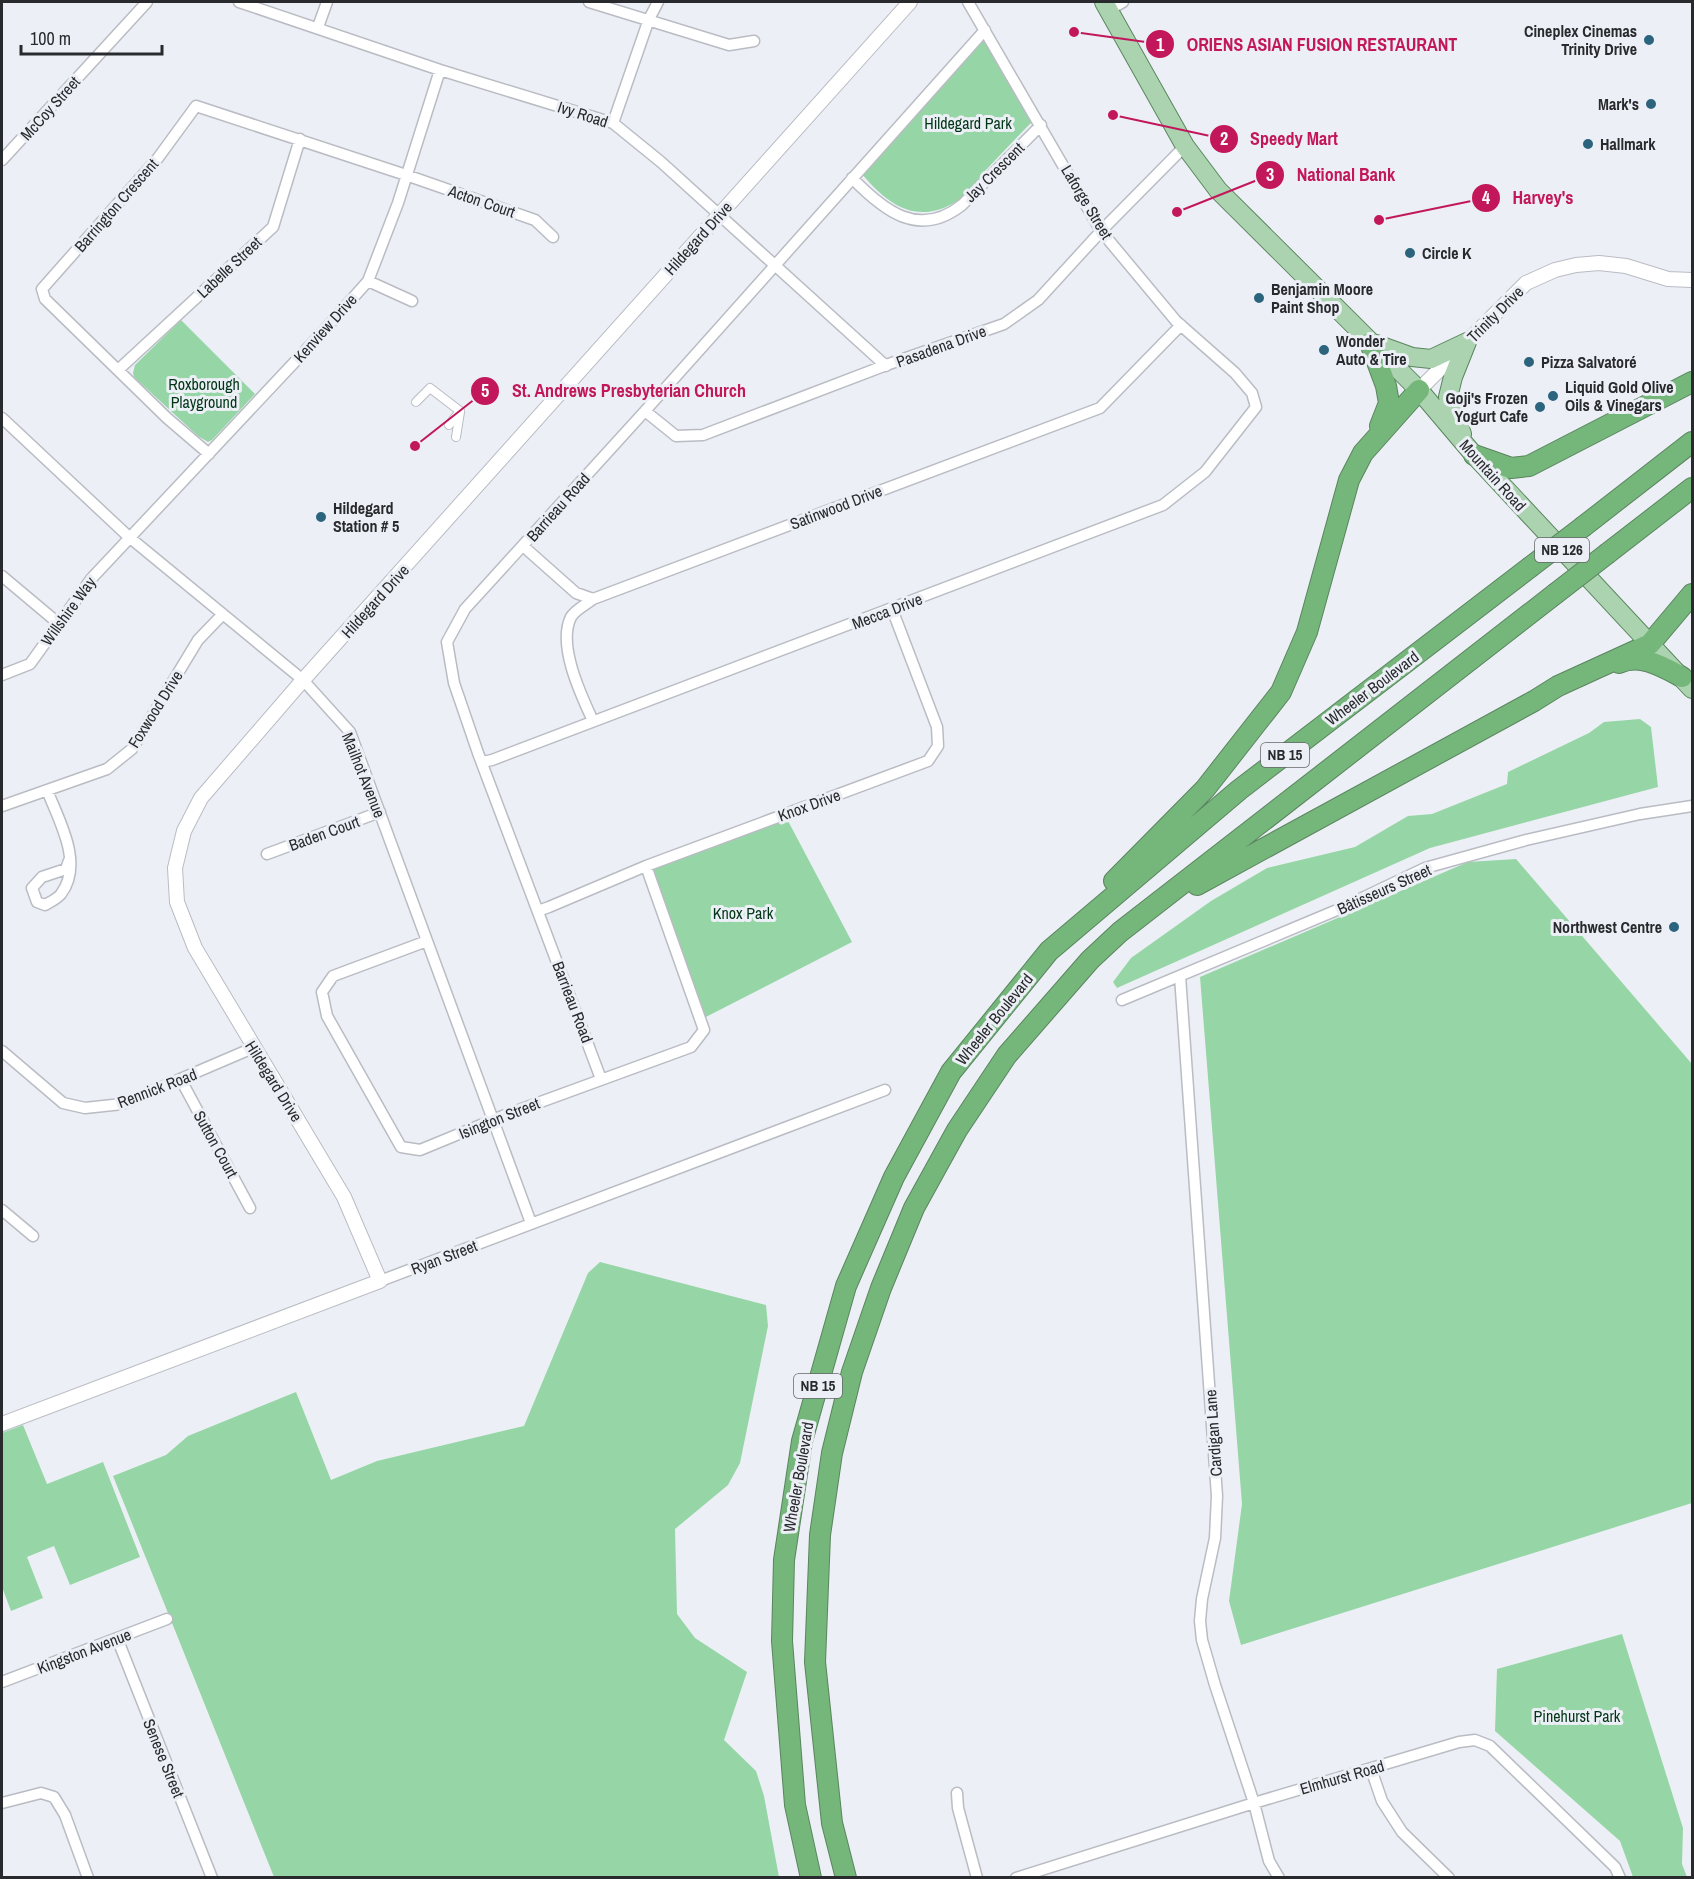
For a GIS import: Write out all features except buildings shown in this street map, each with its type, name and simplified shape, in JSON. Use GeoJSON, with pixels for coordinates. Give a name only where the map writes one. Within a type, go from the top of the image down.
{"type":"FeatureCollection","features":[{"type":"Feature","properties":{"kind":"highway"},"geometry":{"type":"LineString","coordinates":[[1370,343],[1386,386],[1389,403],[1374,440]]}},
{"type":"Feature","properties":{"kind":"highway"},"geometry":{"type":"LineString","coordinates":[[1470,450],[1511,468],[1529,466],[1692,382]]}},
{"type":"Feature","properties":{"kind":"highway"},"geometry":{"type":"LineString","coordinates":[[1049,951],[1069,927],[1205,789],[1281,692],[1307,632],[1349,480],[1363,453],[1419,390]]}},
{"type":"Feature","properties":{"kind":"highway","name":"Wheeler Boulevard"},"geometry":{"type":"LineString","coordinates":[[811,1878],[795,1805],[782,1641],[784,1560],[802,1441],[846,1286],[894,1177],[951,1072],[1049,951],[1239,790],[1692,442]]}},
{"type":"Feature","properties":{"kind":"highway","name":"Wheeler Boulevard"},"geometry":{"type":"LineString","coordinates":[[846,1878],[832,1823],[814,1662],[820,1535],[832,1453],[852,1372],[881,1288],[914,1208],[957,1130],[1007,1056],[1090,960],[1120,932],[1692,488]]}},
{"type":"Feature","properties":{"kind":"highway"},"geometry":{"type":"LineString","coordinates":[[1090,960],[1200,882],[1558,686],[1650,644],[1692,594]]}},
{"type":"Feature","properties":{"kind":"highway"},"geometry":{"type":"LineString","coordinates":[[1534,701],[1627,659],[1652,662],[1688,683]]}},
{"type":"Feature","properties":{"kind":"main road","name":"Mountain Road"},"geometry":{"type":"LineString","coordinates":[[1112,4],[1185,146],[1218,189],[1419,390],[1470,450],[1688,683]]}},
{"type":"Feature","properties":{"kind":"main road"},"geometry":{"type":"LineString","coordinates":[[1370,343],[1412,357],[1431,359],[1467,342]]}},
{"type":"Feature","properties":{"kind":"main road"},"geometry":{"type":"LineString","coordinates":[[1467,342],[1452,378],[1448,397],[1470,450]]}},
{"type":"Feature","properties":{"kind":"street","name":"McCoy Street"},"geometry":{"type":"LineString","coordinates":[[2,160],[147,2]]}},
{"type":"Feature","properties":{"kind":"street","name":"Ivy Road"},"geometry":{"type":"LineString","coordinates":[[239,2],[441,70],[613,123],[661,162],[768,257],[774,265],[886,366]]}},
{"type":"Feature","properties":{"kind":"street"},"geometry":{"type":"LineString","coordinates":[[318,27],[327,2]]}},
{"type":"Feature","properties":{"kind":"street"},"geometry":{"type":"LineString","coordinates":[[590,2],[729,45],[754,42]]}},
{"type":"Feature","properties":{"kind":"street"},"geometry":{"type":"LineString","coordinates":[[613,123],[649,20],[658,2]]}},
{"type":"Feature","properties":{"kind":"street","name":"Hildegard Drive"},"geometry":{"type":"LineString","coordinates":[[380,1281],[344,1197],[195,948],[177,902],[175,868],[184,831],[201,798],[303,680],[910,2]]}},
{"type":"Feature","properties":{"kind":"street","name":"Laforge Street"},"geometry":{"type":"LineString","coordinates":[[968,2],[1041,124],[1101,231],[1176,321],[1235,373],[1252,393],[1256,407]]}},
{"type":"Feature","properties":{"kind":"street","name":"Barrieau Road"},"geometry":{"type":"LineString","coordinates":[[602,1079],[453,683],[447,642],[465,609],[985,30]]}},
{"type":"Feature","properties":{"kind":"street","name":"Kenview Drive"},"geometry":{"type":"LineString","coordinates":[[129,537],[209,454],[368,281],[398,203],[441,70]]}},
{"type":"Feature","properties":{"kind":"street","name":"Barrington Crescent"},"geometry":{"type":"LineString","coordinates":[[209,454],[167,418],[45,299],[42,289],[158,158],[196,106],[406,175]]}},
{"type":"Feature","properties":{"kind":"street","name":"Jay Crescent"},"geometry":{"type":"LineString","coordinates":[[852,178],[887,210],[909,220],[927,221],[954,211],[962,205],[1041,124]]}},
{"type":"Feature","properties":{"kind":"street","name":"Labelle Street"},"geometry":{"type":"LineString","coordinates":[[118,370],[273,227],[300,140]]}},
{"type":"Feature","properties":{"kind":"street","name":"Pasadena Drive"},"geometry":{"type":"LineString","coordinates":[[645,411],[676,436],[703,435],[1004,324],[1038,300],[1101,231],[1185,146]]}},
{"type":"Feature","properties":{"kind":"street","name":"Acton Court"},"geometry":{"type":"LineString","coordinates":[[406,175],[535,220],[553,237]]}},
{"type":"Feature","properties":{"kind":"street","name":"Trinity Drive"},"geometry":{"type":"LineString","coordinates":[[1419,390],[1526,283],[1555,270],[1599,263],[1626,266],[1668,279],[1692,280]]}},
{"type":"Feature","properties":{"kind":"street"},"geometry":{"type":"LineString","coordinates":[[368,281],[412,301]]}},
{"type":"Feature","properties":{"kind":"street","name":"Satinwood Drive"},"geometry":{"type":"LineString","coordinates":[[593,721],[574,678],[566,634],[572,615],[593,599],[1100,408],[1181,325]]}},
{"type":"Feature","properties":{"kind":"street"},"geometry":{"type":"LineString","coordinates":[[416,402],[430,388],[460,411]]}},
{"type":"Feature","properties":{"kind":"street","name":"Mecca Drive"},"geometry":{"type":"LineString","coordinates":[[482,762],[1163,505],[1205,472],[1256,407]]}},
{"type":"Feature","properties":{"kind":"street"},"geometry":{"type":"LineString","coordinates":[[449,425],[460,411]]}},
{"type":"Feature","properties":{"kind":"street"},"geometry":{"type":"LineString","coordinates":[[456,437],[460,411]]}},
{"type":"Feature","properties":{"kind":"street","name":"Mailhot Avenue"},"geometry":{"type":"LineString","coordinates":[[2,418],[129,537],[303,680],[350,732],[531,1224]]}},
{"type":"Feature","properties":{"kind":"street","name":"Willshire Way"},"geometry":{"type":"LineString","coordinates":[[2,675],[30,664],[91,579],[129,537]]}},
{"type":"Feature","properties":{"kind":"street"},"geometry":{"type":"LineString","coordinates":[[523,546],[576,592],[593,599]]}},
{"type":"Feature","properties":{"kind":"street"},"geometry":{"type":"LineString","coordinates":[[2,576],[58,623]]}},
{"type":"Feature","properties":{"kind":"street","name":"Knox Drive"},"geometry":{"type":"LineString","coordinates":[[538,911],[646,866],[928,761],[938,746],[937,727],[892,609]]}},
{"type":"Feature","properties":{"kind":"street","name":"Foxwood Drive"},"geometry":{"type":"LineString","coordinates":[[2,806],[107,769],[132,749],[198,640],[223,614]]}},
{"type":"Feature","properties":{"kind":"street"},"geometry":{"type":"LineString","coordinates":[[47,790],[68,842],[70,858],[69,880],[59,896],[45,905],[37,902],[32,888],[42,877],[66,869],[70,858]]}},
{"type":"Feature","properties":{"kind":"street","name":"Bâtisseurs Street"},"geometry":{"type":"LineString","coordinates":[[1122,1000],[1337,910],[1425,868],[1526,840],[1640,814],[1692,806]]}},
{"type":"Feature","properties":{"kind":"street","name":"Baden Court"},"geometry":{"type":"LineString","coordinates":[[267,854],[380,812]]}},
{"type":"Feature","properties":{"kind":"street","name":"Isington Street"},"geometry":{"type":"LineString","coordinates":[[427,941],[333,976],[322,992],[327,1016],[400,1147],[420,1150],[505,1115],[691,1047],[704,1030],[646,866]]}},
{"type":"Feature","properties":{"kind":"street","name":"Cardigan Lane"},"geometry":{"type":"LineString","coordinates":[[1180,976],[1217,1496],[1215,1538],[1202,1599],[1200,1621],[1202,1640],[1254,1803],[1269,1861],[1279,1878]]}},
{"type":"Feature","properties":{"kind":"street","name":"Rennick Road"},"geometry":{"type":"LineString","coordinates":[[2,1051],[63,1103],[85,1108],[122,1104],[255,1047]]}},
{"type":"Feature","properties":{"kind":"street","name":"Sutton Court"},"geometry":{"type":"LineString","coordinates":[[181,1080],[250,1208]]}},
{"type":"Feature","properties":{"kind":"street","name":"Ryan Street"},"geometry":{"type":"LineString","coordinates":[[2,1424],[885,1090]]}},
{"type":"Feature","properties":{"kind":"street"},"geometry":{"type":"LineString","coordinates":[[2,1210],[33,1236]]}},
{"type":"Feature","properties":{"kind":"street","name":"Kingston Avenue"},"geometry":{"type":"LineString","coordinates":[[2,1682],[166,1619]]}},
{"type":"Feature","properties":{"kind":"street","name":"Senese Street"},"geometry":{"type":"LineString","coordinates":[[117,1638],[212,1878]]}},
{"type":"Feature","properties":{"kind":"street","name":"Elmhurst Road"},"geometry":{"type":"LineString","coordinates":[[1016,1878],[1254,1803],[1459,1742],[1475,1740],[1490,1746],[1615,1867],[1620,1878]]}},
{"type":"Feature","properties":{"kind":"street"},"geometry":{"type":"LineString","coordinates":[[1371,1769],[1382,1801],[1402,1832],[1449,1878]]}},
{"type":"Feature","properties":{"kind":"street"},"geometry":{"type":"LineString","coordinates":[[2,1803],[41,1793],[54,1797],[65,1815],[88,1878]]}},
{"type":"Feature","properties":{"kind":"street"},"geometry":{"type":"LineString","coordinates":[[957,1793],[958,1808],[977,1878]]}},
{"type":"Feature","properties":{"kind":"green space","name":"Hildegard Park"},"geometry":{"type":"Polygon","coordinates":[[[984,36],[1033,121],[957,201],[929,212],[916,212],[893,203],[862,174],[984,36]]]}},
{"type":"Feature","properties":{"kind":"green space","name":"Roxborough Playground"},"geometry":{"type":"Polygon","coordinates":[[[181,320],[255,394],[208,442],[198,436],[134,377],[133,373],[135,365],[181,320]]]}},
{"type":"Feature","properties":{"kind":"green space"},"geometry":{"type":"Polygon","coordinates":[[[1640,719],[1651,727],[1658,787],[1430,848],[1117,988],[1113,982],[1131,958],[1211,901],[1267,868],[1355,847],[1408,816],[1432,814],[1507,784],[1508,772],[1589,733],[1604,722],[1640,719]]]}},
{"type":"Feature","properties":{"kind":"green space","name":"Knox Park"},"geometry":{"type":"Polygon","coordinates":[[[787,819],[852,942],[700,1020],[646,866],[787,819]]]}},
{"type":"Feature","properties":{"kind":"green space"},"geometry":{"type":"Polygon","coordinates":[[[1516,859],[1692,1064],[1692,1503],[1241,1645],[1229,1601],[1242,1504],[1200,977],[1468,862],[1516,859]]]}},
{"type":"Feature","properties":{"kind":"green space"},"geometry":{"type":"Polygon","coordinates":[[[600,1262],[766,1305],[768,1326],[740,1463],[728,1485],[675,1529],[677,1614],[695,1638],[747,1672],[724,1740],[756,1771],[764,1796],[779,1877],[274,1877],[113,1476],[166,1455],[188,1436],[296,1392],[331,1480],[377,1461],[524,1426],[588,1273],[600,1262]]]}},
{"type":"Feature","properties":{"kind":"green space"},"geometry":{"type":"Polygon","coordinates":[[[23,1425],[47,1484],[103,1462],[140,1557],[70,1585],[54,1546],[27,1557],[43,1598],[11,1611],[2,1587],[2,1433],[23,1425]]]}},
{"type":"Feature","properties":{"kind":"green space","name":"Pinehurst Park"},"geometry":{"type":"Polygon","coordinates":[[[1622,1634],[1683,1828],[1682,1864],[1687,1877],[1633,1877],[1620,1841],[1495,1731],[1497,1669],[1622,1634]]]}},
{"type":"Feature","properties":{"kind":"place","name":"ORIENS ASIAN FUSION RESTAURANT"},"geometry":{"type":"Point","coordinates":[1074,32]}},
{"type":"Feature","properties":{"kind":"place","name":"Cineplex Cinemas Trinity Drive"},"geometry":{"type":"Point","coordinates":[1649,40]}},
{"type":"Feature","properties":{"kind":"place","name":"Mark's"},"geometry":{"type":"Point","coordinates":[1651,104]}},
{"type":"Feature","properties":{"kind":"place","name":"Speedy Mart"},"geometry":{"type":"Point","coordinates":[1113,115]}},
{"type":"Feature","properties":{"kind":"place","name":"Hallmark"},"geometry":{"type":"Point","coordinates":[1588,144]}},
{"type":"Feature","properties":{"kind":"place","name":"National Bank"},"geometry":{"type":"Point","coordinates":[1177,212]}},
{"type":"Feature","properties":{"kind":"place","name":"Harvey's"},"geometry":{"type":"Point","coordinates":[1379,220]}},
{"type":"Feature","properties":{"kind":"place","name":"Circle K"},"geometry":{"type":"Point","coordinates":[1410,253]}},
{"type":"Feature","properties":{"kind":"place","name":"Benjamin Moore Paint Shop"},"geometry":{"type":"Point","coordinates":[1259,298]}},
{"type":"Feature","properties":{"kind":"place","name":"Wonder Auto & Tire"},"geometry":{"type":"Point","coordinates":[1324,350]}},
{"type":"Feature","properties":{"kind":"place","name":"Pizza Salvatoré"},"geometry":{"type":"Point","coordinates":[1529,362]}},
{"type":"Feature","properties":{"kind":"place","name":"Liquid Gold Olive Oils & Vinegars"},"geometry":{"type":"Point","coordinates":[1553,396]}},
{"type":"Feature","properties":{"kind":"place","name":"Goji's Frozen Yogurt Cafe"},"geometry":{"type":"Point","coordinates":[1540,407]}},
{"type":"Feature","properties":{"kind":"place","name":"St. Andrews Presbyterian Church"},"geometry":{"type":"Point","coordinates":[415,446]}},
{"type":"Feature","properties":{"kind":"place","name":"Hildegard Station # 5"},"geometry":{"type":"Point","coordinates":[321,517]}},
{"type":"Feature","properties":{"kind":"place","name":"Northwest Centre"},"geometry":{"type":"Point","coordinates":[1674,927]}}]}
